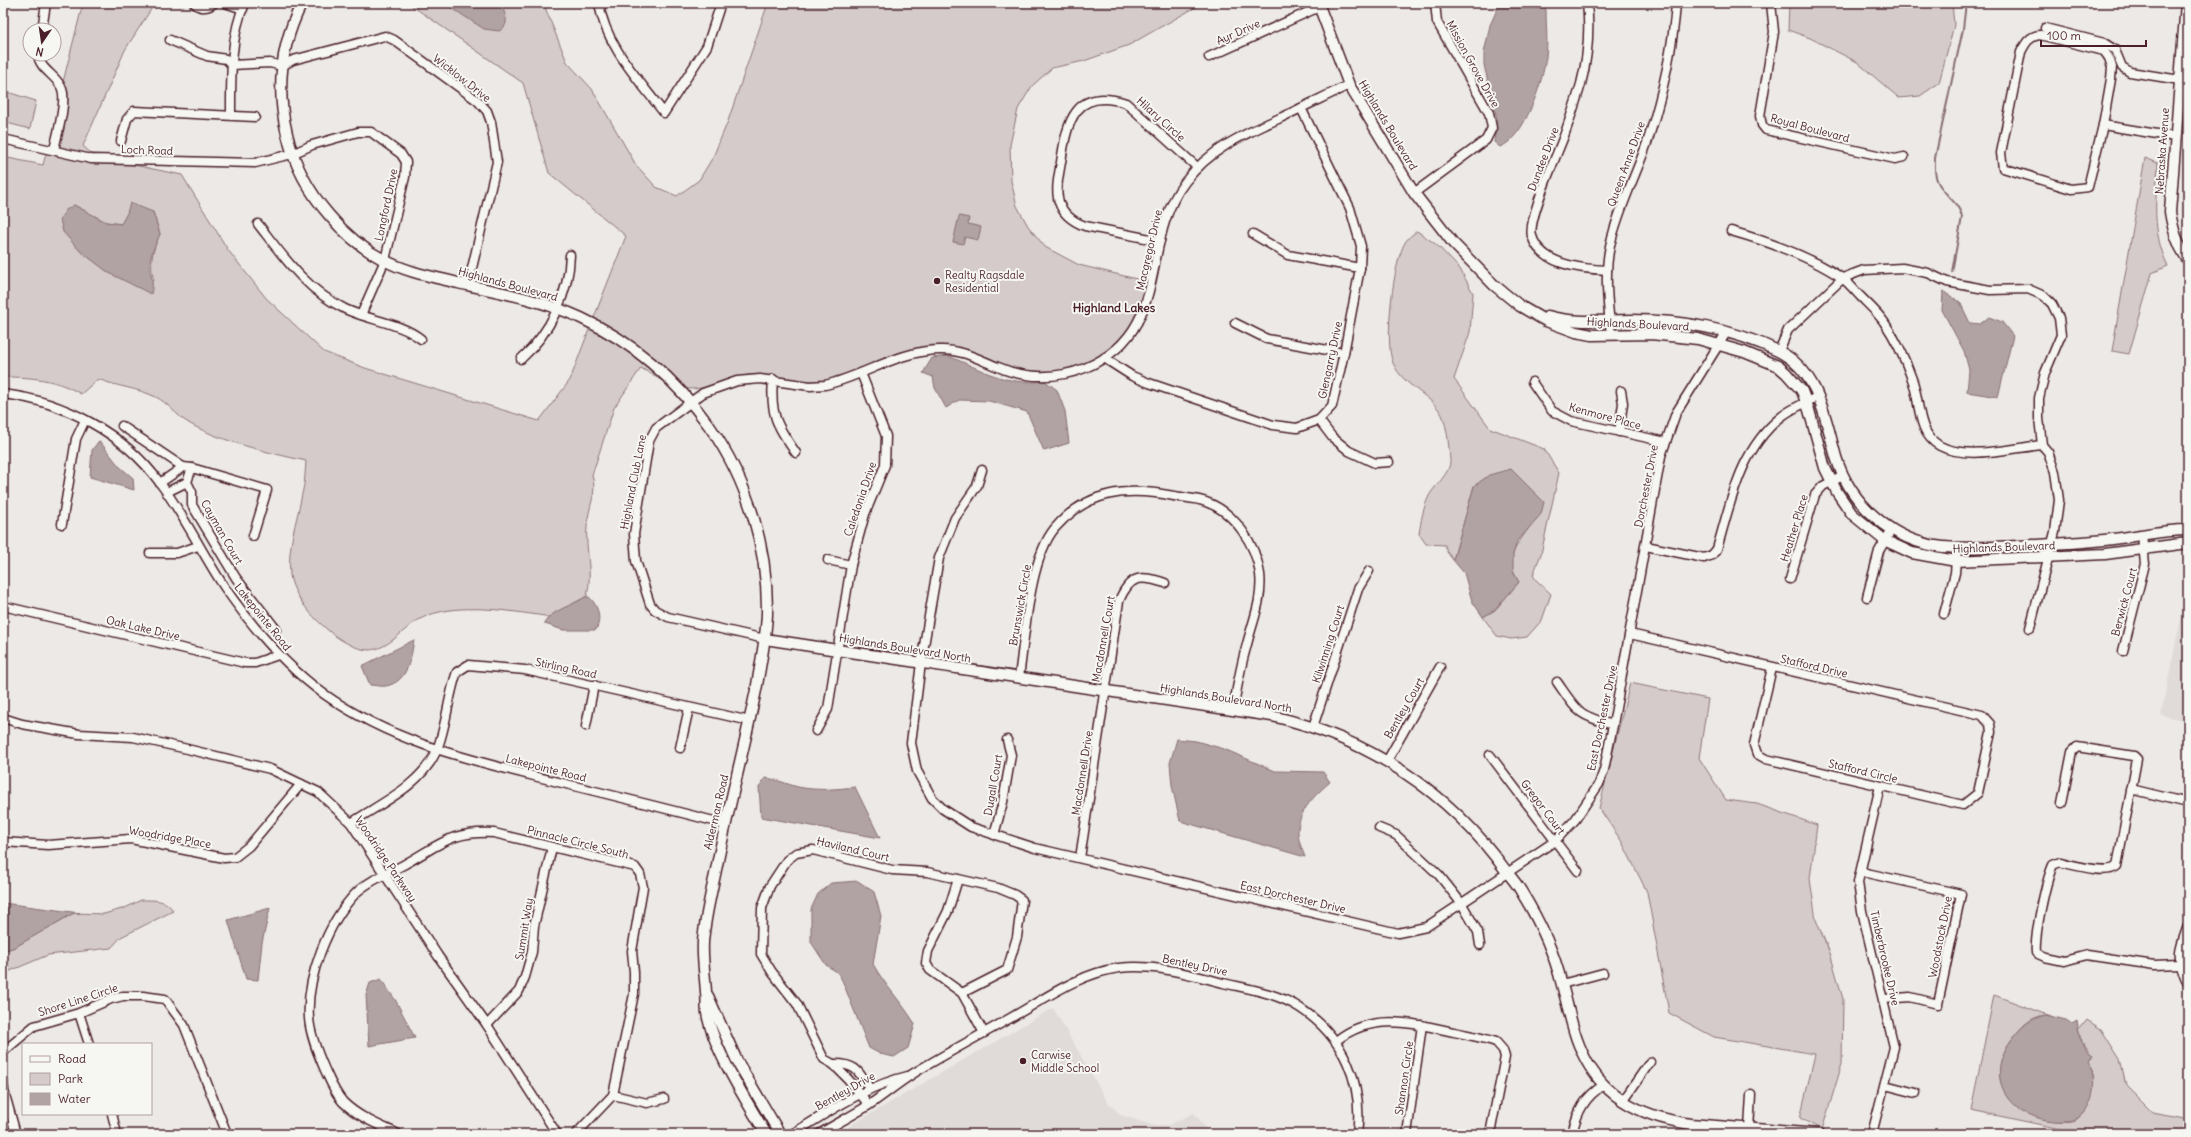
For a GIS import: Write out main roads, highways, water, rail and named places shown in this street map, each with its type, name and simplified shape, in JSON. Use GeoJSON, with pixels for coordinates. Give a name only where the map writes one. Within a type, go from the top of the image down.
{"type":"FeatureCollection","features":[{"type":"Feature","properties":{"kind":"water"},"geometry":{"type":"Polygon","coordinates":[[[444,3],[501,3],[506,18],[505,25],[499,31],[484,29],[444,3]]]}},
{"type":"Feature","properties":{"kind":"water"},"geometry":{"type":"Polygon","coordinates":[[[1500,3],[1544,3],[1546,10],[1547,51],[1537,94],[1525,121],[1509,142],[1500,147],[1494,142],[1497,119],[1484,65],[1484,53],[1490,25],[1500,3]]]}},
{"type":"Feature","properties":{"kind":"water"},"geometry":{"type":"Polygon","coordinates":[[[130,203],[153,212],[160,234],[153,250],[150,263],[152,282],[151,294],[109,273],[80,251],[63,232],[60,219],[66,210],[74,205],[106,222],[121,224],[130,203]]]}},
{"type":"Feature","properties":{"kind":"water"},"geometry":{"type":"Polygon","coordinates":[[[959,216],[969,218],[968,224],[981,227],[978,240],[965,237],[963,244],[953,242],[959,216]]]}},
{"type":"Feature","properties":{"kind":"water"},"geometry":{"type":"Polygon","coordinates":[[[1943,291],[1960,302],[1970,323],[1980,324],[1989,317],[2002,322],[2013,336],[1998,397],[1967,392],[1969,370],[1964,351],[1942,310],[1943,291]]]}},
{"type":"Feature","properties":{"kind":"water"},"geometry":{"type":"Polygon","coordinates":[[[948,356],[995,376],[1006,379],[1031,382],[1045,381],[1057,390],[1065,411],[1069,443],[1044,451],[1027,412],[989,401],[959,400],[946,408],[935,388],[933,377],[923,373],[932,358],[948,356]]]}},
{"type":"Feature","properties":{"kind":"water"},"geometry":{"type":"Polygon","coordinates":[[[98,442],[101,443],[119,466],[133,478],[134,490],[90,477],[92,450],[98,442]]]}},
{"type":"Feature","properties":{"kind":"water"},"geometry":{"type":"Polygon","coordinates":[[[1511,469],[1544,502],[1541,514],[1517,542],[1513,554],[1513,572],[1519,582],[1495,610],[1483,617],[1472,601],[1464,573],[1453,560],[1474,486],[1489,475],[1511,469]]]}},
{"type":"Feature","properties":{"kind":"water"},"geometry":{"type":"Polygon","coordinates":[[[585,597],[589,597],[597,608],[599,621],[596,630],[563,630],[545,624],[548,618],[553,614],[585,597]]]}},
{"type":"Feature","properties":{"kind":"water"},"geometry":{"type":"Polygon","coordinates":[[[414,640],[410,661],[404,674],[399,680],[386,686],[370,685],[362,666],[414,640]]]}},
{"type":"Feature","properties":{"kind":"water"},"geometry":{"type":"Polygon","coordinates":[[[1177,739],[1196,741],[1224,749],[1275,771],[1323,772],[1330,782],[1308,804],[1299,824],[1298,832],[1300,844],[1305,857],[1180,821],[1172,786],[1170,763],[1177,739]]]}},
{"type":"Feature","properties":{"kind":"water"},"geometry":{"type":"Polygon","coordinates":[[[765,778],[778,780],[798,787],[812,789],[855,787],[880,838],[761,817],[759,787],[765,778]]]}},
{"type":"Feature","properties":{"kind":"water"},"geometry":{"type":"Polygon","coordinates":[[[858,881],[874,892],[881,916],[873,964],[915,1024],[908,1048],[894,1057],[880,1054],[869,1048],[842,980],[837,972],[826,965],[811,942],[811,909],[818,894],[831,883],[858,881]]]}},
{"type":"Feature","properties":{"kind":"water"},"geometry":{"type":"Polygon","coordinates":[[[3,903],[80,913],[74,913],[15,947],[3,951],[3,903]]]}},
{"type":"Feature","properties":{"kind":"water"},"geometry":{"type":"Polygon","coordinates":[[[270,908],[262,943],[258,980],[246,979],[228,920],[270,908]]]}},
{"type":"Feature","properties":{"kind":"water"},"geometry":{"type":"Polygon","coordinates":[[[381,979],[396,1001],[415,1038],[369,1046],[366,995],[370,983],[381,979]]]}},
{"type":"Feature","properties":{"kind":"water"},"geometry":{"type":"Polygon","coordinates":[[[2046,1015],[2066,1020],[2072,1024],[2077,1021],[2077,1032],[2086,1050],[2092,1054],[2088,1059],[2093,1076],[2093,1093],[2086,1109],[2074,1120],[2056,1121],[2038,1118],[2023,1111],[2011,1101],[2003,1088],[1999,1073],[2002,1057],[2019,1030],[2035,1019],[2046,1015]]]}},
{"type":"Feature","properties":{"kind":"waterway"},"geometry":{"type":"LineString","coordinates":[[1952,272],[1962,217],[1958,207],[1939,185],[1935,172],[1935,158],[1963,29],[1966,3]]}},
{"type":"Feature","properties":{"kind":"place","name":"Realty Ragsdale Residential"},"geometry":{"type":"Point","coordinates":[937,281]}},
{"type":"Feature","properties":{"kind":"place","name":"Carwise Middle School"},"geometry":{"type":"Point","coordinates":[1023,1061]}},
{"type":"Feature","properties":{"kind":"district","name":"Highland Lakes"},"geometry":{"type":"Point","coordinates":[1114,308]}}]}
